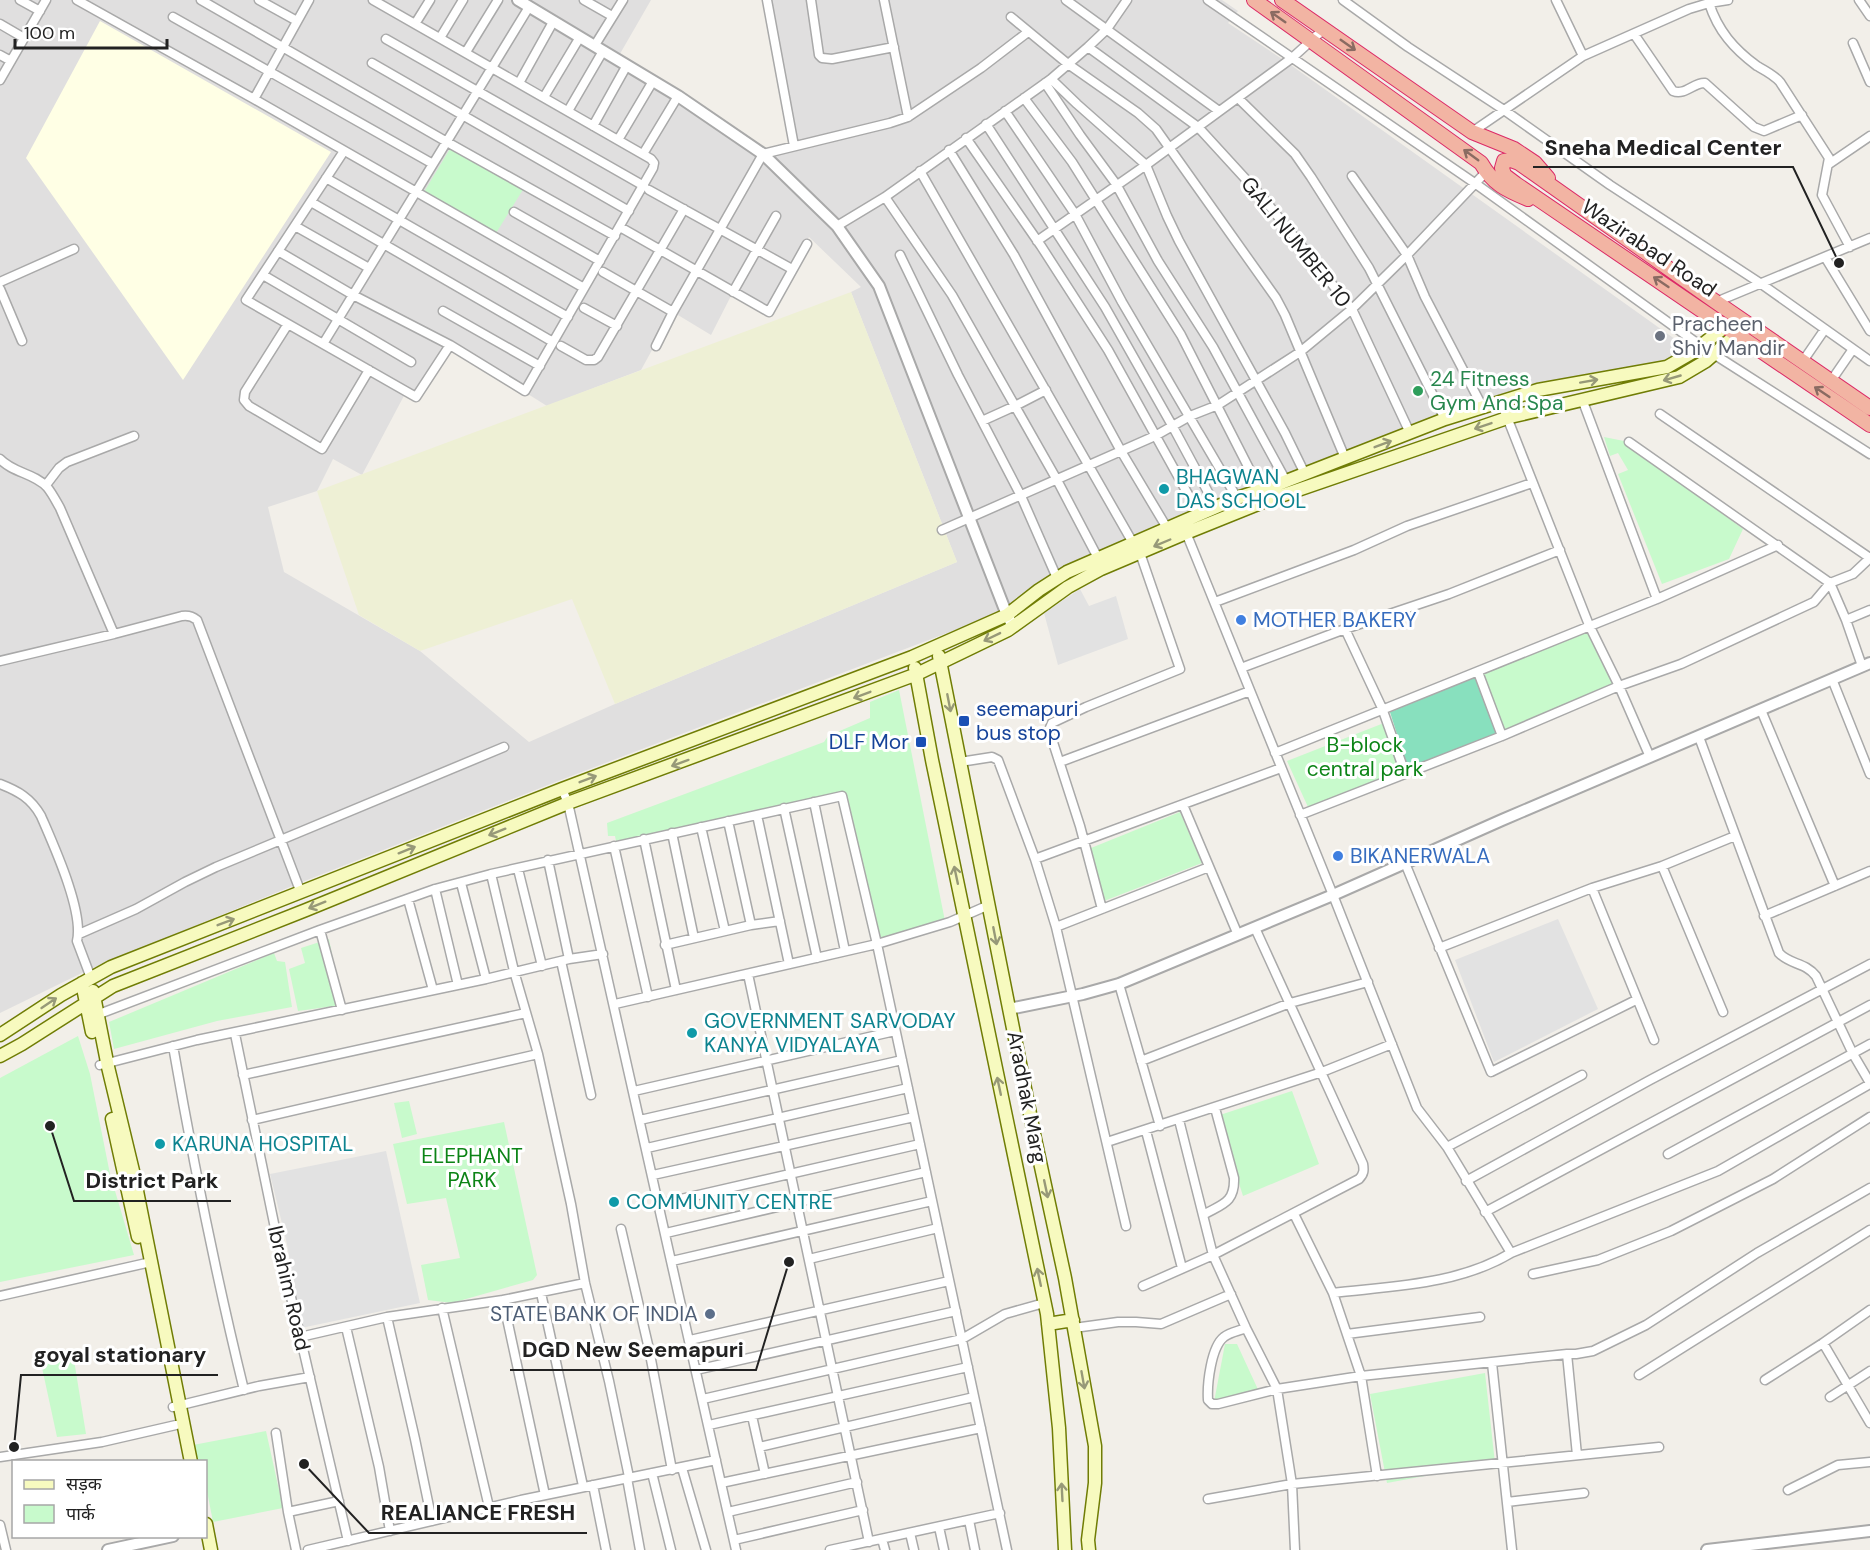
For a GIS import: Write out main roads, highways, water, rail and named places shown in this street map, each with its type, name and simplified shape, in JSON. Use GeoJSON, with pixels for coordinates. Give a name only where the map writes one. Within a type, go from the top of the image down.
{"type":"FeatureCollection","features":[{"type":"Feature","properties":{"kind":"highway","name":"Wazirabad Road"},"geometry":{"type":"LineString","coordinates":[[1254,0],[1481,163],[1486,172],[1506,190],[1553,209]]}},
{"type":"Feature","properties":{"kind":"highway","name":"Wazirabad Road"},"geometry":{"type":"LineString","coordinates":[[1282,0],[1472,132],[1514,149],[1535,163],[1561,193]]}},
{"type":"Feature","properties":{"kind":"highway","name":"Wazirabad Road"},"geometry":{"type":"LineString","coordinates":[[1870,408],[1716,303],[1519,163],[1511,160],[1504,161],[1502,168],[1504,175],[1870,425]]}},
{"type":"Feature","properties":{"kind":"main road"},"geometry":{"type":"LineString","coordinates":[[0,1056],[113,986],[568,803],[917,674],[1012,626],[1068,587],[1101,570],[1167,528],[1184,527],[1199,514],[1237,498],[1445,419],[1538,390],[1666,367],[1732,330]]}},
{"type":"Feature","properties":{"kind":"main road"},"geometry":{"type":"LineString","coordinates":[[0,1035],[111,967],[562,789],[912,657],[1006,615],[1057,578],[1098,558],[1137,548],[1184,527],[1263,502],[1507,417],[1679,377],[1714,354],[1732,330]]}},
{"type":"Feature","properties":{"kind":"main road","name":"Aradhak Marg"},"geometry":{"type":"LineString","coordinates":[[937,646],[1073,1324],[1095,1446],[1095,1483],[1088,1540],[1089,1550]]}},
{"type":"Feature","properties":{"kind":"main road","name":"Aradhak Marg"},"geometry":{"type":"LineString","coordinates":[[912,657],[1048,1324],[1059,1428],[1065,1550]]}},
{"type":"Feature","properties":{"kind":"main road"},"geometry":{"type":"LineString","coordinates":[[86,981],[176,1407],[191,1460]]}},
{"type":"Feature","properties":{"kind":"main road"},"geometry":{"type":"LineString","coordinates":[[1048,1324],[1073,1324]]}},
{"type":"Feature","properties":{"kind":"main road"},"geometry":{"type":"LineString","coordinates":[[176,1407],[176,1425],[184,1460]]}},
{"type":"Feature","properties":{"kind":"place","name":"Sneha Medical Center"},"geometry":{"type":"Point","coordinates":[1839,263]}},
{"type":"Feature","properties":{"kind":"place","name":"Pracheen Shiv Mandir"},"geometry":{"type":"Point","coordinates":[1660,336]}},
{"type":"Feature","properties":{"kind":"place","name":"24 Fitness Gym And Spa"},"geometry":{"type":"Point","coordinates":[1418,391]}},
{"type":"Feature","properties":{"kind":"place","name":"BHAGWAN DAS SCHOOL"},"geometry":{"type":"Point","coordinates":[1164,489]}},
{"type":"Feature","properties":{"kind":"place","name":"MOTHER BAKERY"},"geometry":{"type":"Point","coordinates":[1241,620]}},
{"type":"Feature","properties":{"kind":"place","name":"seemapuri bus stop"},"geometry":{"type":"Point","coordinates":[964,721]}},
{"type":"Feature","properties":{"kind":"place","name":"DLF Mor"},"geometry":{"type":"Point","coordinates":[921,742]}},
{"type":"Feature","properties":{"kind":"place","name":"BIKANERWALA"},"geometry":{"type":"Point","coordinates":[1338,856]}},
{"type":"Feature","properties":{"kind":"place","name":"GOVERNMENT SARVODAY KANYA VIDYALAYA"},"geometry":{"type":"Point","coordinates":[692,1033]}},
{"type":"Feature","properties":{"kind":"place","name":"District Park"},"geometry":{"type":"Point","coordinates":[50,1126]}},
{"type":"Feature","properties":{"kind":"place","name":"KARUNA HOSPITAL"},"geometry":{"type":"Point","coordinates":[160,1144]}},
{"type":"Feature","properties":{"kind":"place","name":"COMMUNITY CENTRE"},"geometry":{"type":"Point","coordinates":[614,1202]}},
{"type":"Feature","properties":{"kind":"place","name":"DGD New Seemapuri"},"geometry":{"type":"Point","coordinates":[789,1262]}},
{"type":"Feature","properties":{"kind":"place","name":"STATE BANK OF INDIA"},"geometry":{"type":"Point","coordinates":[710,1314]}},
{"type":"Feature","properties":{"kind":"place","name":"goyal stationary"},"geometry":{"type":"Point","coordinates":[14,1447]}},
{"type":"Feature","properties":{"kind":"place","name":"REALIANCE FRESH"},"geometry":{"type":"Point","coordinates":[304,1464]}},
{"type":"Feature","properties":{"kind":"park label","name":"B-block central park"},"geometry":{"type":"Point","coordinates":[1365,757]}},
{"type":"Feature","properties":{"kind":"park label","name":"ELEPHANT PARK"},"geometry":{"type":"Point","coordinates":[472,1168]}}]}
